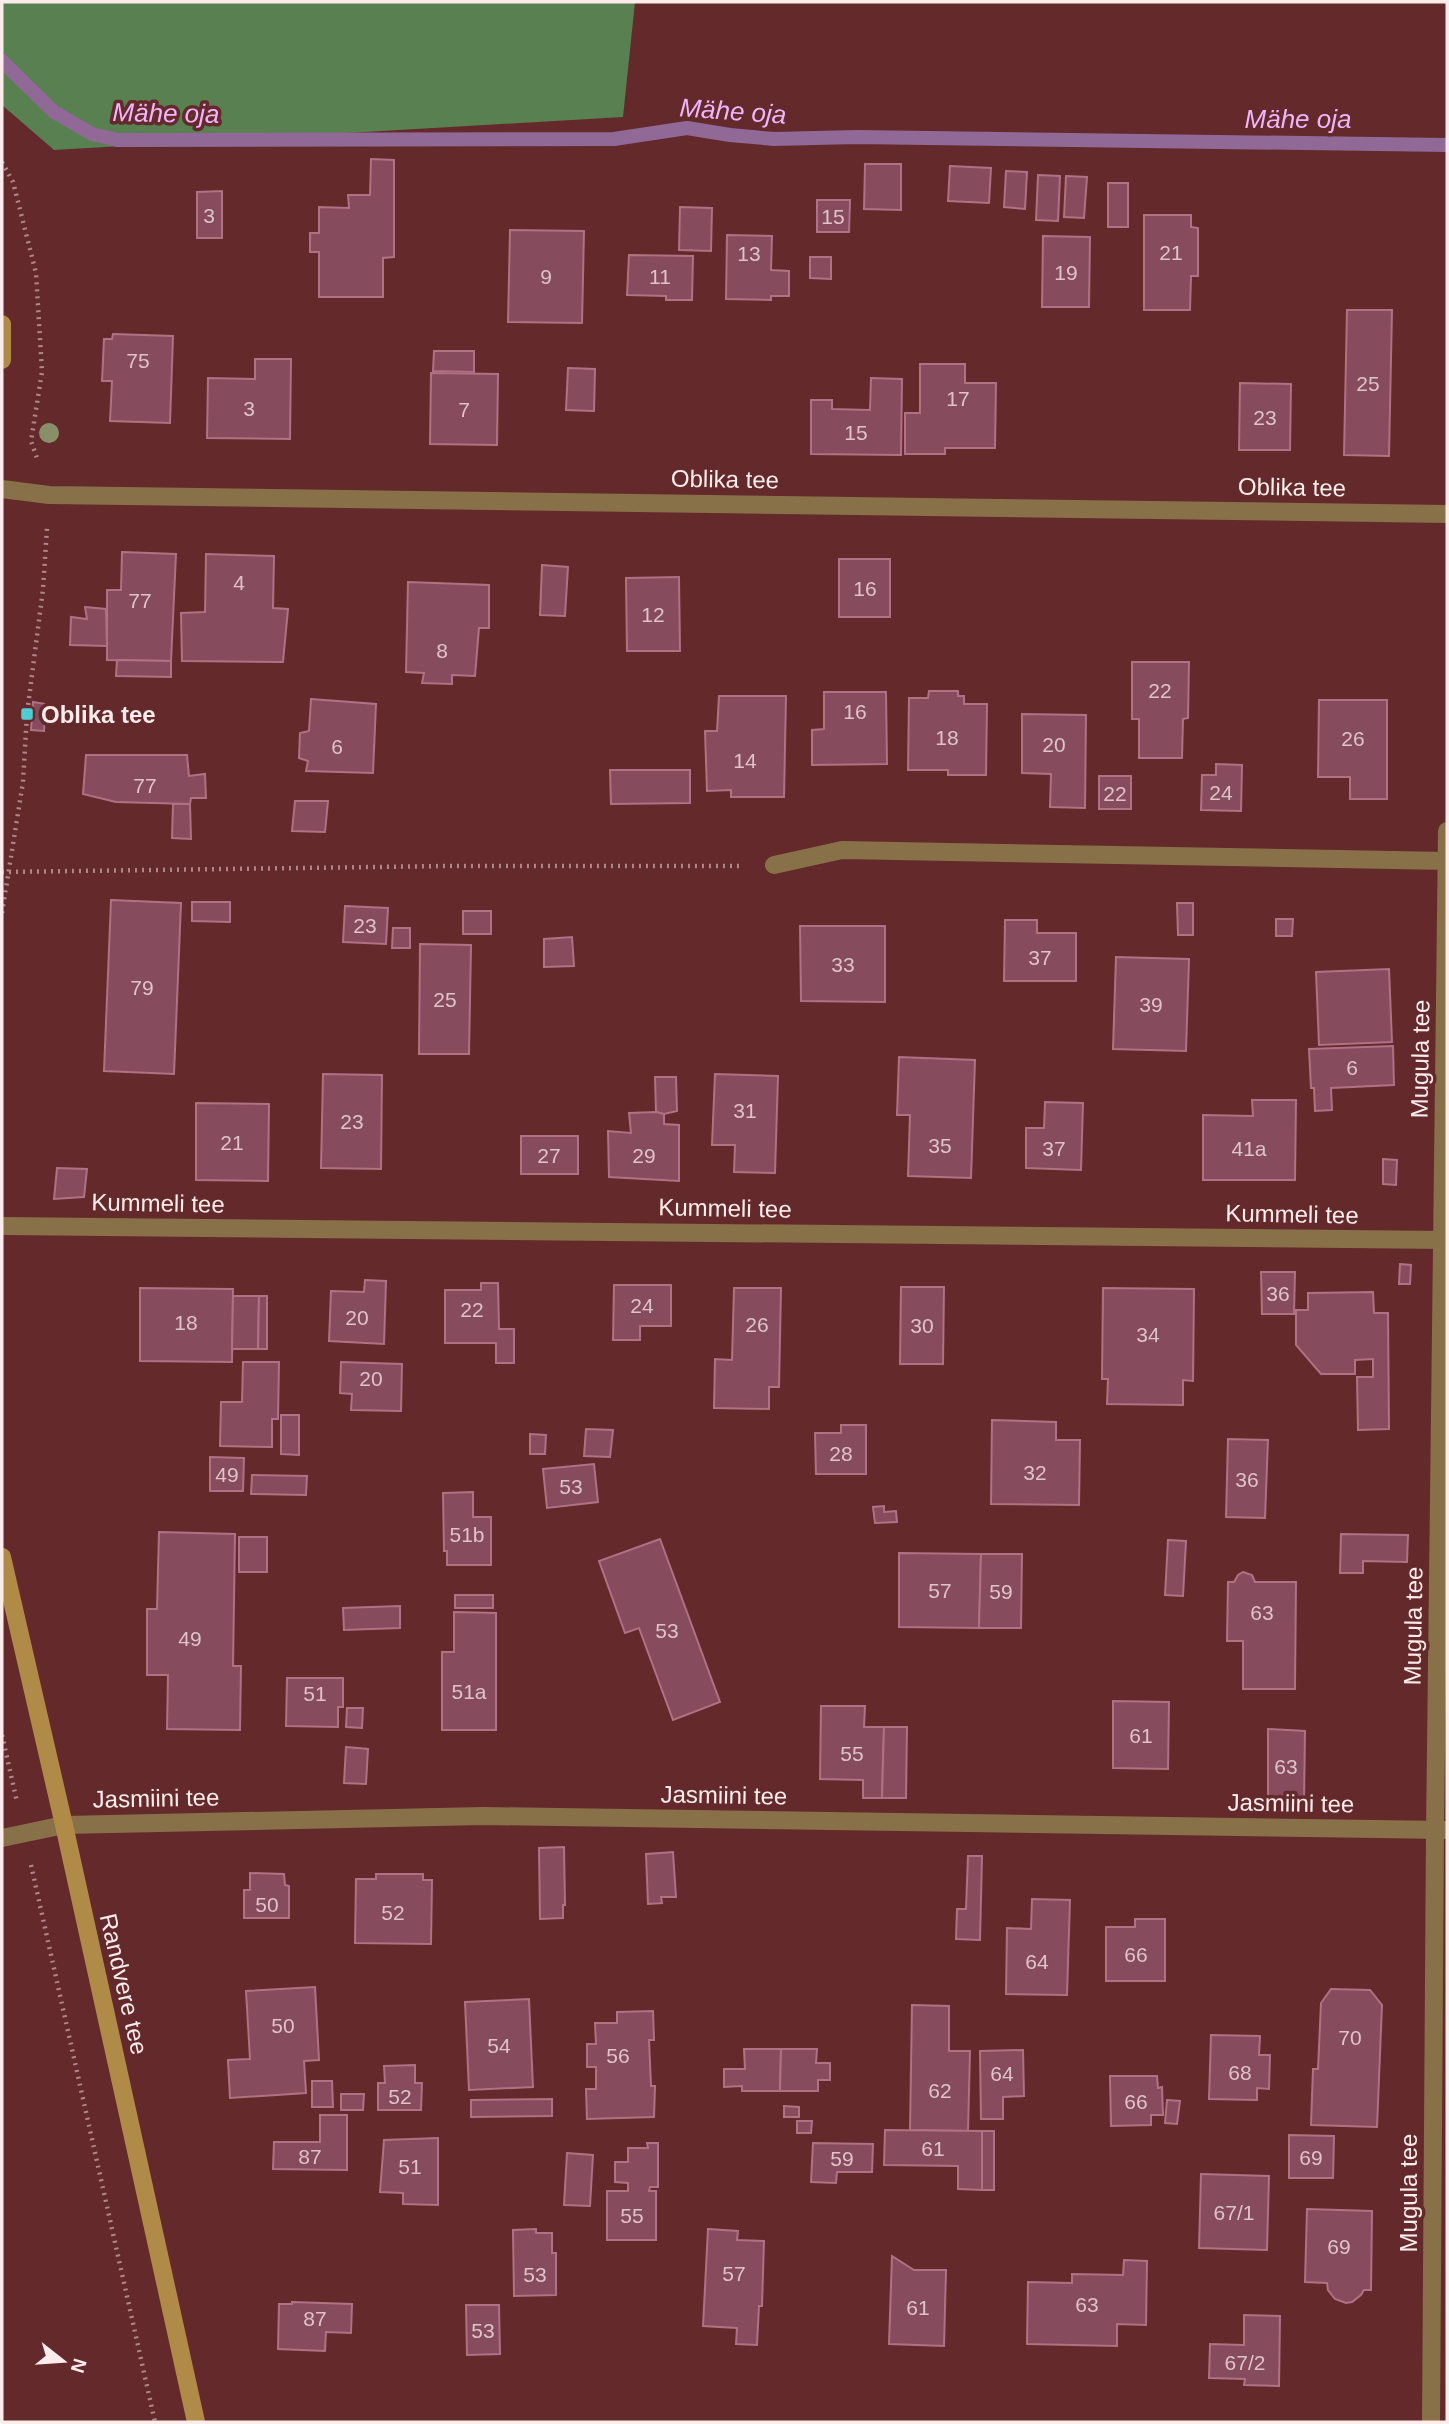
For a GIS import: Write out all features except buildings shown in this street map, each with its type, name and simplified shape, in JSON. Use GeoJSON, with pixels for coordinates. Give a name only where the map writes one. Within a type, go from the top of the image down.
{"type":"FeatureCollection","features":[{"type":"Feature","properties":{"kind":"main road"},"geometry":{"type":"LineString","coordinates":[[2,324],[2,360]]}},
{"type":"Feature","properties":{"kind":"main road","name":"Randvere tee"},"geometry":{"type":"LineString","coordinates":[[2,1557],[196,2422]]}},
{"type":"Feature","properties":{"kind":"street","name":"Oblika tee"},"geometry":{"type":"LineString","coordinates":[[2,489],[49,495],[1447,514]]}},
{"type":"Feature","properties":{"kind":"street","name":"Mugula tee"},"geometry":{"type":"LineString","coordinates":[[1431,2422],[1441,1830],[1447,831]]}},
{"type":"Feature","properties":{"kind":"street"},"geometry":{"type":"LineString","coordinates":[[774,865],[842,850],[1447,861]]}},
{"type":"Feature","properties":{"kind":"street","name":"Kummeli tee"},"geometry":{"type":"LineString","coordinates":[[2,1226],[1445,1240]]}},
{"type":"Feature","properties":{"kind":"street","name":"Jasmiini tee"},"geometry":{"type":"LineString","coordinates":[[2,1838],[64,1825],[483,1816],[1441,1830]]}},
{"type":"Feature","properties":{"kind":"path"},"geometry":{"type":"LineString","coordinates":[[2,162],[13,182],[36,273],[41,372],[31,441],[49,495],[43,589],[27,714],[23,782],[4,872],[2,913]]}},
{"type":"Feature","properties":{"kind":"path"},"geometry":{"type":"LineString","coordinates":[[4,872],[774,865]]}},
{"type":"Feature","properties":{"kind":"path"},"geometry":{"type":"LineString","coordinates":[[2,1735],[155,2422]]}},
{"type":"Feature","properties":{"kind":"green space"},"geometry":{"type":"Polygon","coordinates":[[[2,2],[635,2],[623,117],[54,150],[2,105],[2,2]]]}},
{"type":"Feature","properties":{"kind":"waterway","name":"Mähe oja"},"geometry":{"type":"LineString","coordinates":[[2,61],[54,112],[92,134],[117,140],[614,139],[687,128],[774,139],[857,137],[1447,145]]}},
{"type":"Feature","properties":{"kind":"place","name":"Oblika tee"},"geometry":{"type":"Point","coordinates":[27,714]}}]}
